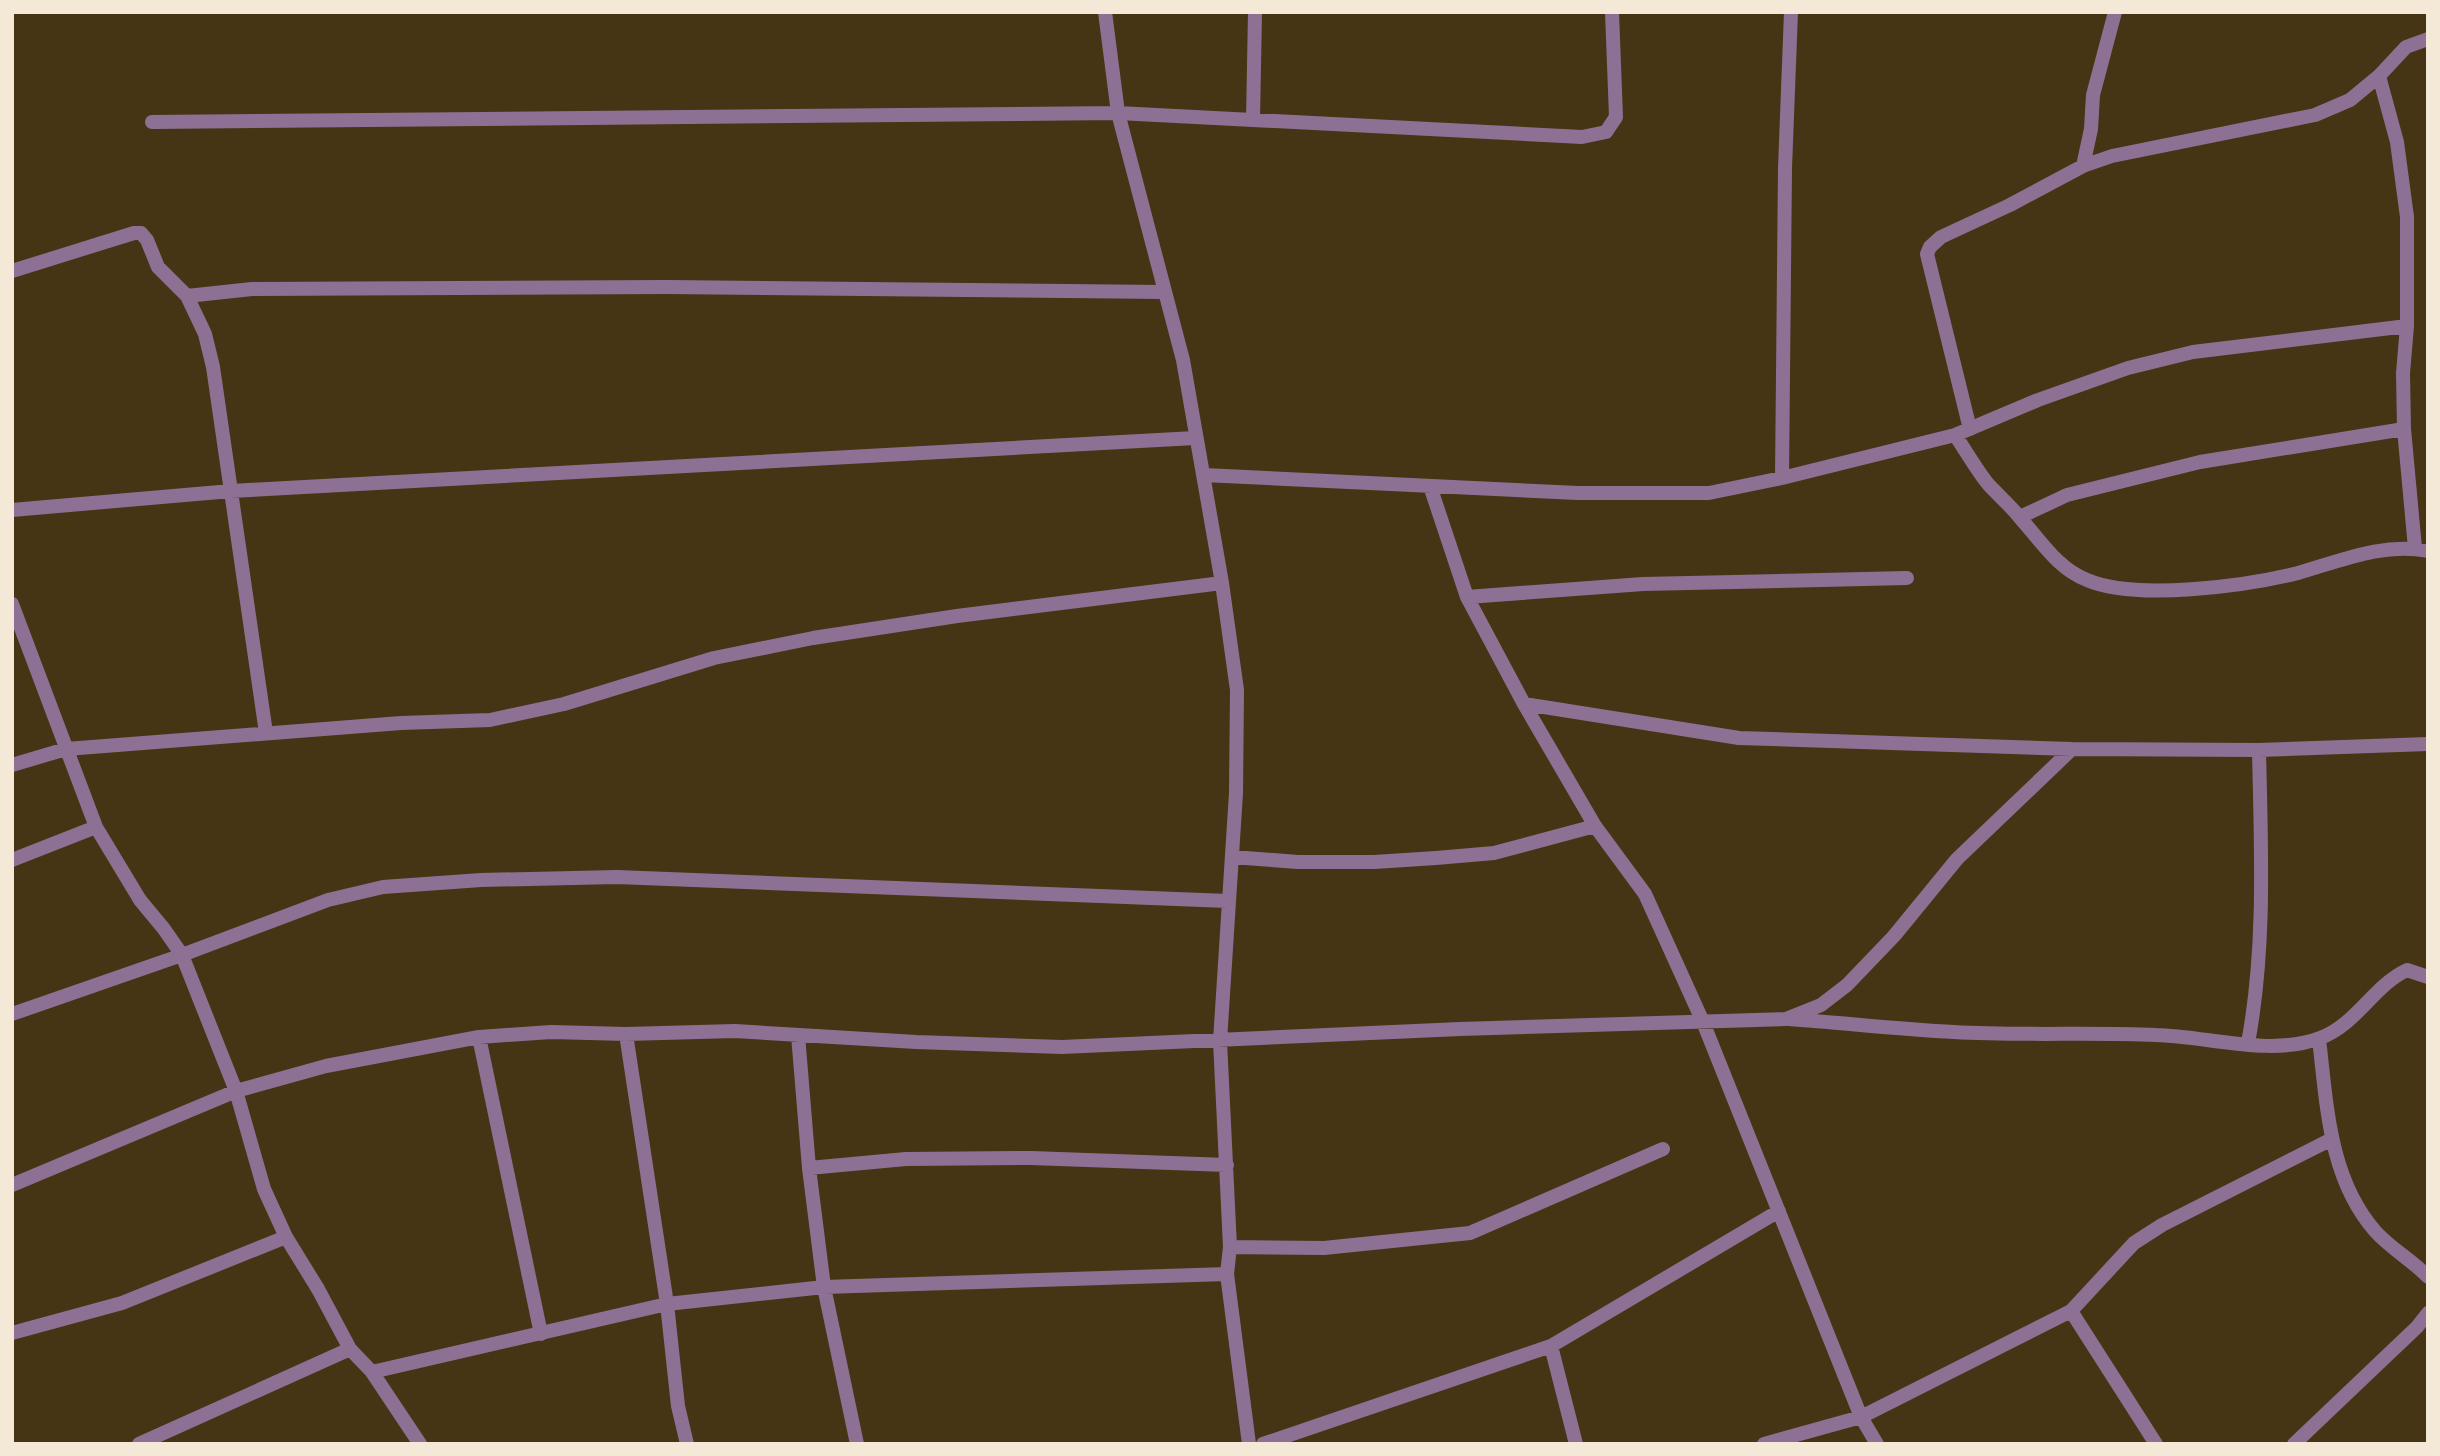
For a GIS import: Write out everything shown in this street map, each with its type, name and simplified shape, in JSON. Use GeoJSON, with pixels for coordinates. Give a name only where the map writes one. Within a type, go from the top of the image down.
{"type":"FeatureCollection","features":[{"type":"Feature","properties":{"kind":"street"},"geometry":{"type":"LineString","coordinates":[[1104,12],[1118,113],[1183,360],[1222,583],[1237,690],[1232,857],[1220,1041],[1230,1247],[1227,1274],[1250,1444]]}},
{"type":"Feature","properties":{"kind":"street"},"geometry":{"type":"LineString","coordinates":[[1253,120],[1255,12]]}},
{"type":"Feature","properties":{"kind":"street"},"geometry":{"type":"LineString","coordinates":[[152,122],[1118,113],[1582,137],[1606,132],[1616,117],[1612,12]]}},
{"type":"Feature","properties":{"kind":"street"},"geometry":{"type":"LineString","coordinates":[[1782,478],[1785,168],[1791,12]]}},
{"type":"Feature","properties":{"kind":"street"},"geometry":{"type":"LineString","coordinates":[[2083,166],[2091,129],[2092,94],[2115,12]]}},
{"type":"Feature","properties":{"kind":"street"},"geometry":{"type":"LineString","coordinates":[[1970,429],[1927,254],[1930,247],[1941,237],[2010,205],[2083,166],[2112,156],[2315,115],[2350,100],[2379,76],[2406,47],[2428,39]]}},
{"type":"Feature","properties":{"kind":"street"},"geometry":{"type":"LineString","coordinates":[[1955,435],[1987,482],[2055,559],[2086,580],[2126,589],[2164,590],[2228,584],[2295,573],[2387,549],[2421,550],[2404,429],[2407,217],[2397,142],[2379,76]]}},
{"type":"Feature","properties":{"kind":"street"},"geometry":{"type":"LineString","coordinates":[[12,271],[141,233],[147,240],[158,267],[187,296],[205,334],[213,367],[266,733]]}},
{"type":"Feature","properties":{"kind":"street"},"geometry":{"type":"LineString","coordinates":[[187,296],[252,289],[1164,292]]}},
{"type":"Feature","properties":{"kind":"street"},"geometry":{"type":"LineString","coordinates":[[1204,475],[1578,493],[1709,493],[1782,478],[1955,435],[2038,400],[2128,368],[2193,352],[2407,326]]}},
{"type":"Feature","properties":{"kind":"street"},"geometry":{"type":"LineString","coordinates":[[2020,517],[2067,495],[2200,462],[2404,429]]}},
{"type":"Feature","properties":{"kind":"street"},"geometry":{"type":"LineString","coordinates":[[12,510],[231,491],[1195,438]]}},
{"type":"Feature","properties":{"kind":"street"},"geometry":{"type":"LineString","coordinates":[[1430,486],[1467,597],[1524,704],[1595,826],[1645,894],[1703,1022],[1861,1417],[1877,1444]]}},
{"type":"Feature","properties":{"kind":"street"},"geometry":{"type":"LineString","coordinates":[[1467,597],[1643,584],[1907,578]]}},
{"type":"Feature","properties":{"kind":"street"},"geometry":{"type":"LineString","coordinates":[[12,765],[66,749],[401,723],[490,720],[564,704],[713,658],[813,638],[957,616],[1222,583]]}},
{"type":"Feature","properties":{"kind":"street"},"geometry":{"type":"LineString","coordinates":[[12,604],[96,827],[140,900],[182,956],[236,1091],[264,1189],[286,1237],[318,1289],[349,1349],[372,1372],[420,1444]]}},
{"type":"Feature","properties":{"kind":"street"},"geometry":{"type":"LineString","coordinates":[[1524,704],[1739,738],[2072,749],[2259,750],[2428,744]]}},
{"type":"Feature","properties":{"kind":"street"},"geometry":{"type":"LineString","coordinates":[[1786,1019],[1821,1004],[1847,985],[1894,936],[1957,859],[2072,749]]}},
{"type":"Feature","properties":{"kind":"street"},"geometry":{"type":"LineString","coordinates":[[2248,1044],[2256,1003],[2259,945],[2259,750]]}},
{"type":"Feature","properties":{"kind":"street"},"geometry":{"type":"LineString","coordinates":[[1232,857],[1298,862],[1374,862],[1436,858],[1494,853],[1595,826]]}},
{"type":"Feature","properties":{"kind":"street"},"geometry":{"type":"LineString","coordinates":[[12,860],[96,827]]}},
{"type":"Feature","properties":{"kind":"street"},"geometry":{"type":"LineString","coordinates":[[12,1014],[182,956],[328,900],[383,887],[481,880],[617,877],[1228,901]]}},
{"type":"Feature","properties":{"kind":"street"},"geometry":{"type":"LineString","coordinates":[[12,1185],[236,1091],[326,1066],[480,1037],[551,1032],[626,1034],[734,1031],[916,1042],[1062,1047],[1460,1029],[1786,1019],[1954,1032],[2157,1035],[2281,1046],[2319,1039],[2341,1027],[2392,977],[2407,970],[2428,977]]}},
{"type":"Feature","properties":{"kind":"street"},"geometry":{"type":"LineString","coordinates":[[626,1034],[667,1304],[678,1406],[687,1444]]}},
{"type":"Feature","properties":{"kind":"street"},"geometry":{"type":"LineString","coordinates":[[798,1035],[809,1168],[824,1287],[857,1444]]}},
{"type":"Feature","properties":{"kind":"street"},"geometry":{"type":"LineString","coordinates":[[480,1037],[541,1334]]}},
{"type":"Feature","properties":{"kind":"street"},"geometry":{"type":"LineString","coordinates":[[2319,1039],[2332,1139],[2344,1180],[2375,1231],[2398,1254],[2428,1277]]}},
{"type":"Feature","properties":{"kind":"street"},"geometry":{"type":"LineString","coordinates":[[1764,1444],[1861,1417],[2071,1311],[2133,1243],[2162,1225],[2332,1139]]}},
{"type":"Feature","properties":{"kind":"street"},"geometry":{"type":"LineString","coordinates":[[1230,1247],[1324,1248],[1470,1233],[1663,1149]]}},
{"type":"Feature","properties":{"kind":"street"},"geometry":{"type":"LineString","coordinates":[[809,1168],[906,1160],[1031,1158],[1227,1165]]}},
{"type":"Feature","properties":{"kind":"street"},"geometry":{"type":"LineString","coordinates":[[1263,1444],[1551,1346],[1779,1211]]}},
{"type":"Feature","properties":{"kind":"street"},"geometry":{"type":"LineString","coordinates":[[12,1333],[122,1303],[286,1237]]}},
{"type":"Feature","properties":{"kind":"street"},"geometry":{"type":"LineString","coordinates":[[372,1372],[667,1304],[824,1287],[1227,1274]]}},
{"type":"Feature","properties":{"kind":"street"},"geometry":{"type":"LineString","coordinates":[[2071,1311],[2155,1444]]}},
{"type":"Feature","properties":{"kind":"street"},"geometry":{"type":"LineString","coordinates":[[2294,1444],[2417,1327],[2428,1313]]}},
{"type":"Feature","properties":{"kind":"street"},"geometry":{"type":"LineString","coordinates":[[1551,1346],[1576,1444]]}},
{"type":"Feature","properties":{"kind":"street"},"geometry":{"type":"LineString","coordinates":[[139,1444],[349,1349]]}}]}
